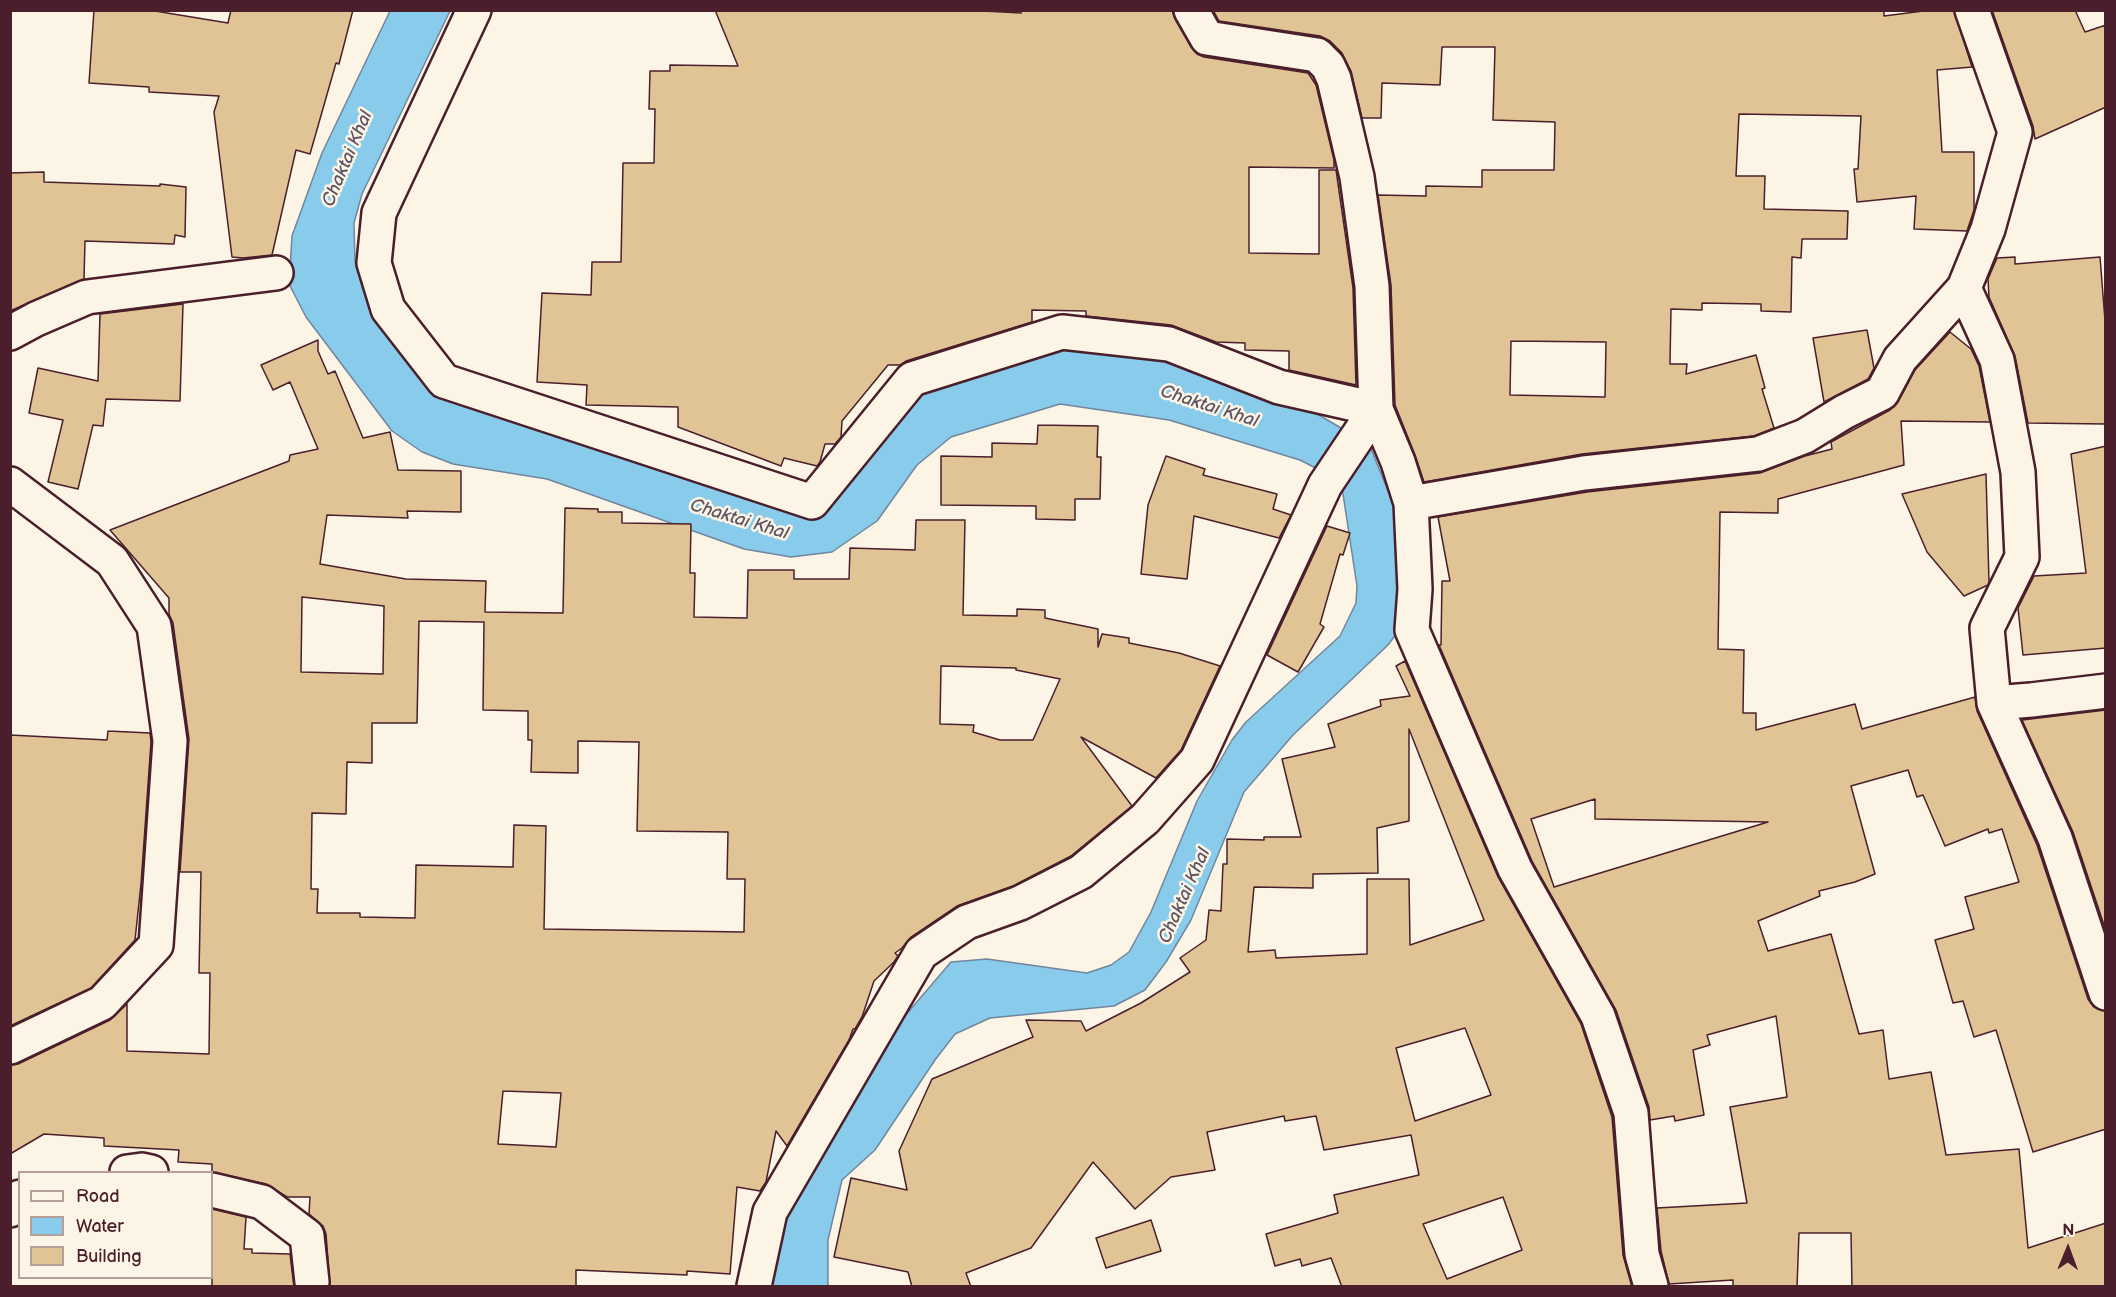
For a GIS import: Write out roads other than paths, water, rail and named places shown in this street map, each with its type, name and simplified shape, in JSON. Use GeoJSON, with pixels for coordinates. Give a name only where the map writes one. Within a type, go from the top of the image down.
{"type":"FeatureCollection","features":[{"type":"Feature","properties":{"kind":"street"},"geometry":{"type":"LineString","coordinates":[[474,10],[379,213],[374,263],[388,309],[444,381],[812,502],[912,379],[1062,332],[1169,344],[1279,387],[1372,415]]}},
{"type":"Feature","properties":{"kind":"street"},"geometry":{"type":"LineString","coordinates":[[1191,10],[1207,38],[1317,55],[1328,66],[1334,79],[1357,177],[1372,286],[1372,415],[1398,462],[1411,503],[1415,589],[1412,630],[1515,868],[1598,1016],[1631,1113],[1642,1254],[1651,1287]]}},
{"type":"Feature","properties":{"kind":"street"},"geometry":{"type":"LineString","coordinates":[[1411,503],[1584,473],[1758,454],[1805,436],[1844,411],[1881,393],[1900,359],[1964,288],[1988,229],[2015,132],[1972,10]]}},
{"type":"Feature","properties":{"kind":"street"},"geometry":{"type":"LineString","coordinates":[[10,333],[87,297],[276,273]]}},
{"type":"Feature","properties":{"kind":"street"},"geometry":{"type":"LineString","coordinates":[[1964,288],[1997,360],[2018,472],[2022,557],[1987,628],[1994,702],[2055,838],[2106,993]]}},
{"type":"Feature","properties":{"kind":"street"},"geometry":{"type":"LineString","coordinates":[[754,1287],[770,1212],[921,953],[968,922],[1020,903],[1081,873],[1145,819],[1197,760],[1325,485],[1372,415]]}},
{"type":"Feature","properties":{"kind":"street"},"geometry":{"type":"LineString","coordinates":[[10,484],[112,561],[154,626],[170,741],[156,945],[102,1003],[10,1047]]}},
{"type":"Feature","properties":{"kind":"street"},"geometry":{"type":"LineString","coordinates":[[1994,702],[2106,692]]}},
{"type":"Feature","properties":{"kind":"street"},"geometry":{"type":"LineString","coordinates":[[213,1190],[262,1202],[307,1236],[312,1282]]}},
{"type":"Feature","properties":{"kind":"water","name":"Chaktai Khal"},"geometry":{"type":"Polygon","coordinates":[[[390,11],[450,11],[362,194],[354,223],[355,262],[364,292],[395,337],[431,382],[803,507],[921,390],[1066,346],[1150,354],[1310,410],[1369,444],[1406,535],[1397,633],[1388,645],[1293,735],[1244,792],[1191,920],[1166,962],[1145,990],[1114,1006],[990,1018],[955,1034],[875,1150],[842,1180],[828,1240],[828,1286],[768,1286],[787,1208],[825,1152],[904,1017],[951,962],[987,959],[1087,973],[1111,965],[1129,952],[1151,912],[1197,801],[1232,740],[1246,722],[1340,636],[1356,603],[1357,586],[1341,481],[1300,460],[1169,420],[1060,404],[951,437],[917,465],[877,521],[832,552],[791,557],[744,549],[547,479],[453,464],[422,452],[392,431],[306,317],[289,284],[292,236],[322,153],[390,11]]]}}]}
